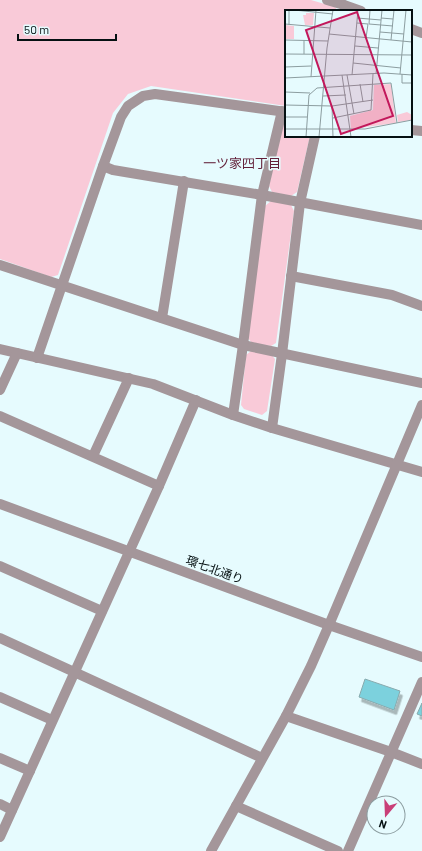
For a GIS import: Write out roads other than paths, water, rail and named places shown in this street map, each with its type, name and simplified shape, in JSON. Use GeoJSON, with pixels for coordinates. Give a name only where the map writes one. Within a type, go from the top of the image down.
{"type":"FeatureCollection","features":[{"type":"Feature","properties":{"kind":"street"},"geometry":{"type":"LineString","coordinates":[[327,0],[358,10]]}},
{"type":"Feature","properties":{"kind":"street"},"geometry":{"type":"LineString","coordinates":[[412,29],[422,33]]}},
{"type":"Feature","properties":{"kind":"street"},"geometry":{"type":"LineString","coordinates":[[38,358],[103,166],[121,117],[128,106],[143,96],[155,94],[284,112],[262,195],[233,415]]}},
{"type":"Feature","properties":{"kind":"street"},"geometry":{"type":"LineString","coordinates":[[412,130],[422,131]]}},
{"type":"Feature","properties":{"kind":"street"},"geometry":{"type":"LineString","coordinates":[[272,428],[300,202],[315,137]]}},
{"type":"Feature","properties":{"kind":"street"},"geometry":{"type":"LineString","coordinates":[[103,166],[113,170],[184,181],[422,224]]}},
{"type":"Feature","properties":{"kind":"street"},"geometry":{"type":"LineString","coordinates":[[162,318],[184,181]]}},
{"type":"Feature","properties":{"kind":"street"},"geometry":{"type":"LineString","coordinates":[[0,265],[243,345],[422,384]]}},
{"type":"Feature","properties":{"kind":"street"},"geometry":{"type":"LineString","coordinates":[[292,276],[392,295],[422,306]]}},
{"type":"Feature","properties":{"kind":"street"},"geometry":{"type":"LineString","coordinates":[[0,349],[153,384],[233,415],[272,428],[422,472]]}},
{"type":"Feature","properties":{"kind":"street"},"geometry":{"type":"LineString","coordinates":[[0,390],[17,353]]}},
{"type":"Feature","properties":{"kind":"street"},"geometry":{"type":"LineString","coordinates":[[94,456],[129,378]]}},
{"type":"Feature","properties":{"kind":"street"},"geometry":{"type":"LineString","coordinates":[[0,837],[159,486],[196,400]]}},
{"type":"Feature","properties":{"kind":"street"},"geometry":{"type":"LineString","coordinates":[[211,851],[286,716],[311,666],[422,405]]}},
{"type":"Feature","properties":{"kind":"street"},"geometry":{"type":"LineString","coordinates":[[0,416],[94,456],[159,486]]}},
{"type":"Feature","properties":{"kind":"street","name":"環七北通り"},"geometry":{"type":"LineString","coordinates":[[0,504],[329,625],[422,657]]}},
{"type":"Feature","properties":{"kind":"street"},"geometry":{"type":"LineString","coordinates":[[0,566],[102,611]]}},
{"type":"Feature","properties":{"kind":"street"},"geometry":{"type":"LineString","coordinates":[[0,638],[262,758]]}},
{"type":"Feature","properties":{"kind":"street"},"geometry":{"type":"LineString","coordinates":[[348,851],[422,682]]}},
{"type":"Feature","properties":{"kind":"street"},"geometry":{"type":"LineString","coordinates":[[0,697],[52,720]]}},
{"type":"Feature","properties":{"kind":"street"},"geometry":{"type":"LineString","coordinates":[[286,716],[422,764]]}},
{"type":"Feature","properties":{"kind":"street"},"geometry":{"type":"LineString","coordinates":[[0,758],[30,771]]}},
{"type":"Feature","properties":{"kind":"street"},"geometry":{"type":"LineString","coordinates":[[0,804],[12,810]]}},
{"type":"Feature","properties":{"kind":"street"},"geometry":{"type":"LineString","coordinates":[[236,806],[338,851]]}},
{"type":"Feature","properties":{"kind":"district","name":"一ツ家四丁目"},"geometry":{"type":"Point","coordinates":[242,163]}}]}
